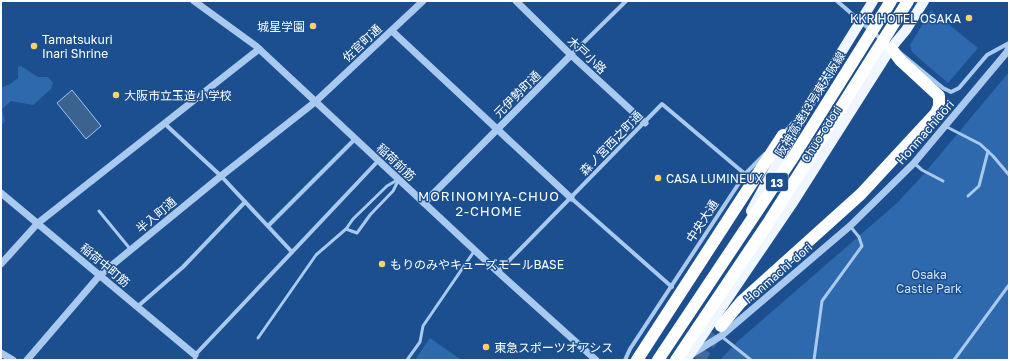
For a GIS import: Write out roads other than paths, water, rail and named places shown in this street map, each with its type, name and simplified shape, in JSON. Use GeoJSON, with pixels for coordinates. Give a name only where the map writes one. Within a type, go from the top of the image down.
{"type":"FeatureCollection","features":[{"type":"Feature","properties":{"kind":"highway","name":"阪神高速13号東大阪線"},"geometry":{"type":"LineString","coordinates":[[658,360],[784,172],[891,1]]}},
{"type":"Feature","properties":{"kind":"highway","name":"13"},"geometry":{"type":"LineString","coordinates":[[676,360],[770,220],[908,1]]}},
{"type":"Feature","properties":{"kind":"highway"},"geometry":{"type":"LineString","coordinates":[[721,331],[741,302],[856,199],[915,138],[936,113],[939,106],[940,96],[900,60],[891,48]]}},
{"type":"Feature","properties":{"kind":"highway"},"geometry":{"type":"LineString","coordinates":[[637,360],[783,135]]}},
{"type":"Feature","properties":{"kind":"main road","name":"Chuo-odori"},"geometry":{"type":"LineString","coordinates":[[654,360],[735,240],[810,104],[873,1]]}},
{"type":"Feature","properties":{"kind":"main road","name":"Chuo-odori"},"geometry":{"type":"LineString","coordinates":[[686,358],[792,204],[891,48],[906,30],[924,1]]}},
{"type":"Feature","properties":{"kind":"street","name":"稲荷前筋"},"geometry":{"type":"LineString","coordinates":[[194,1],[259,49],[498,272],[596,360]]}},
{"type":"Feature","properties":{"kind":"street","name":"佐官町通"},"geometry":{"type":"LineString","coordinates":[[315,102],[423,1]]}},
{"type":"Feature","properties":{"kind":"street","name":"元伊勢町通"},"geometry":{"type":"LineString","coordinates":[[424,203],[626,1]]}},
{"type":"Feature","properties":{"kind":"street"},"geometry":{"type":"LineString","coordinates":[[837,1],[891,48],[904,55],[943,88],[951,92],[959,88],[987,55],[1009,43]]}},
{"type":"Feature","properties":{"kind":"street","name":"木戸小路"},"geometry":{"type":"LineString","coordinates":[[521,3],[571,55],[645,123]]}},
{"type":"Feature","properties":{"kind":"street"},"geometry":{"type":"LineString","coordinates":[[392,31],[571,198],[672,287]]}},
{"type":"Feature","properties":{"kind":"street","name":"Honmachidōri"},"geometry":{"type":"LineString","coordinates":[[850,226],[914,163],[1007,52],[1009,47]]}},
{"type":"Feature","properties":{"kind":"street"},"geometry":{"type":"LineString","coordinates":[[1,264],[38,223],[259,49]]}},
{"type":"Feature","properties":{"kind":"street","name":"半入町通"},"geometry":{"type":"LineString","coordinates":[[27,360],[100,275],[221,176],[315,102]]}},
{"type":"Feature","properties":{"kind":"street","name":"森ノ宮西之町通"},"geometry":{"type":"LineString","coordinates":[[498,272],[662,104],[745,174]]}},
{"type":"Feature","properties":{"kind":"street","name":"中央大通"},"geometry":{"type":"LineString","coordinates":[[625,360],[745,174],[783,135],[810,104]]}},
{"type":"Feature","properties":{"kind":"street"},"geometry":{"type":"LineString","coordinates":[[165,124],[221,176],[292,252]]}},
{"type":"Feature","properties":{"kind":"street"},"geometry":{"type":"LineString","coordinates":[[268,226],[355,139]]}},
{"type":"Feature","properties":{"kind":"street"},"geometry":{"type":"LineString","coordinates":[[195,358],[378,160]]}},
{"type":"Feature","properties":{"kind":"street","name":"稲荷中町筋"},"geometry":{"type":"LineString","coordinates":[[1,193],[100,275],[195,358]]}},
{"type":"Feature","properties":{"kind":"street"},"geometry":{"type":"LineString","coordinates":[[137,307],[183,267],[245,202]]}},
{"type":"Feature","properties":{"kind":"street","name":"Honmachi-dori"},"geometry":{"type":"LineString","coordinates":[[721,331],[850,226]]}},
{"type":"Feature","properties":{"kind":"street"},"geometry":{"type":"LineString","coordinates":[[686,358],[721,331]]}},
{"type":"Feature","properties":{"kind":"street"},"geometry":{"type":"LineString","coordinates":[[1,353],[13,360]]}},
{"type":"Feature","properties":{"kind":"lane"},"geometry":{"type":"LineString","coordinates":[[945,126],[980,144],[1009,175]]}},
{"type":"Feature","properties":{"kind":"lane"},"geometry":{"type":"LineString","coordinates":[[968,196],[979,186],[988,151]]}},
{"type":"Feature","properties":{"kind":"lane"},"geometry":{"type":"LineString","coordinates":[[914,163],[922,170],[943,181]]}},
{"type":"Feature","properties":{"kind":"lane"},"geometry":{"type":"LineString","coordinates":[[346,229],[357,233],[370,214],[393,192],[399,180]]}},
{"type":"Feature","properties":{"kind":"lane"},"geometry":{"type":"LineString","coordinates":[[258,338],[316,255],[346,229],[353,219],[387,186],[399,180]]}},
{"type":"Feature","properties":{"kind":"lane"},"geometry":{"type":"LineString","coordinates":[[99,211],[131,250]]}},
{"type":"Feature","properties":{"kind":"lane"},"geometry":{"type":"LineString","coordinates":[[814,360],[822,301],[862,246],[859,237],[850,226]]}},
{"type":"Feature","properties":{"kind":"lane"},"geometry":{"type":"LineString","coordinates":[[407,360],[420,342],[423,326],[475,250]]}},
{"type":"Feature","properties":{"kind":"lane"},"geometry":{"type":"LineString","coordinates":[[954,360],[1009,285]]}},
{"type":"Feature","properties":{"kind":"lane"},"geometry":{"type":"LineString","coordinates":[[721,331],[751,360]]}},
{"type":"Feature","properties":{"kind":"tunnel"},"geometry":{"type":"LineString","coordinates":[[699,360],[721,326]]}},
{"type":"Feature","properties":{"kind":"place","name":"KKR HOTEL OSAKA"},"geometry":{"type":"Point","coordinates":[969,18]}},
{"type":"Feature","properties":{"kind":"place","name":"城星学園"},"geometry":{"type":"Point","coordinates":[313,26]}},
{"type":"Feature","properties":{"kind":"place","name":"Tamatsukuri Inari Shrine"},"geometry":{"type":"Point","coordinates":[34,46]}},
{"type":"Feature","properties":{"kind":"place","name":"大阪市立玉造小学校"},"geometry":{"type":"Point","coordinates":[116,95]}},
{"type":"Feature","properties":{"kind":"place","name":"CASA LUMINEUX"},"geometry":{"type":"Point","coordinates":[658,178]}},
{"type":"Feature","properties":{"kind":"place","name":"もりのみやキューズモールBASE"},"geometry":{"type":"Point","coordinates":[382,264]}},
{"type":"Feature","properties":{"kind":"place","name":"東急スポーツオアシス"},"geometry":{"type":"Point","coordinates":[486,347]}},
{"type":"Feature","properties":{"kind":"district","name":"MORINOMIYA-CHUO 2-CHOME"},"geometry":{"type":"Point","coordinates":[489,204]}},
{"type":"Feature","properties":{"kind":"park label","name":"Osaka Castle Park"},"geometry":{"type":"Point","coordinates":[929,281]}}]}
